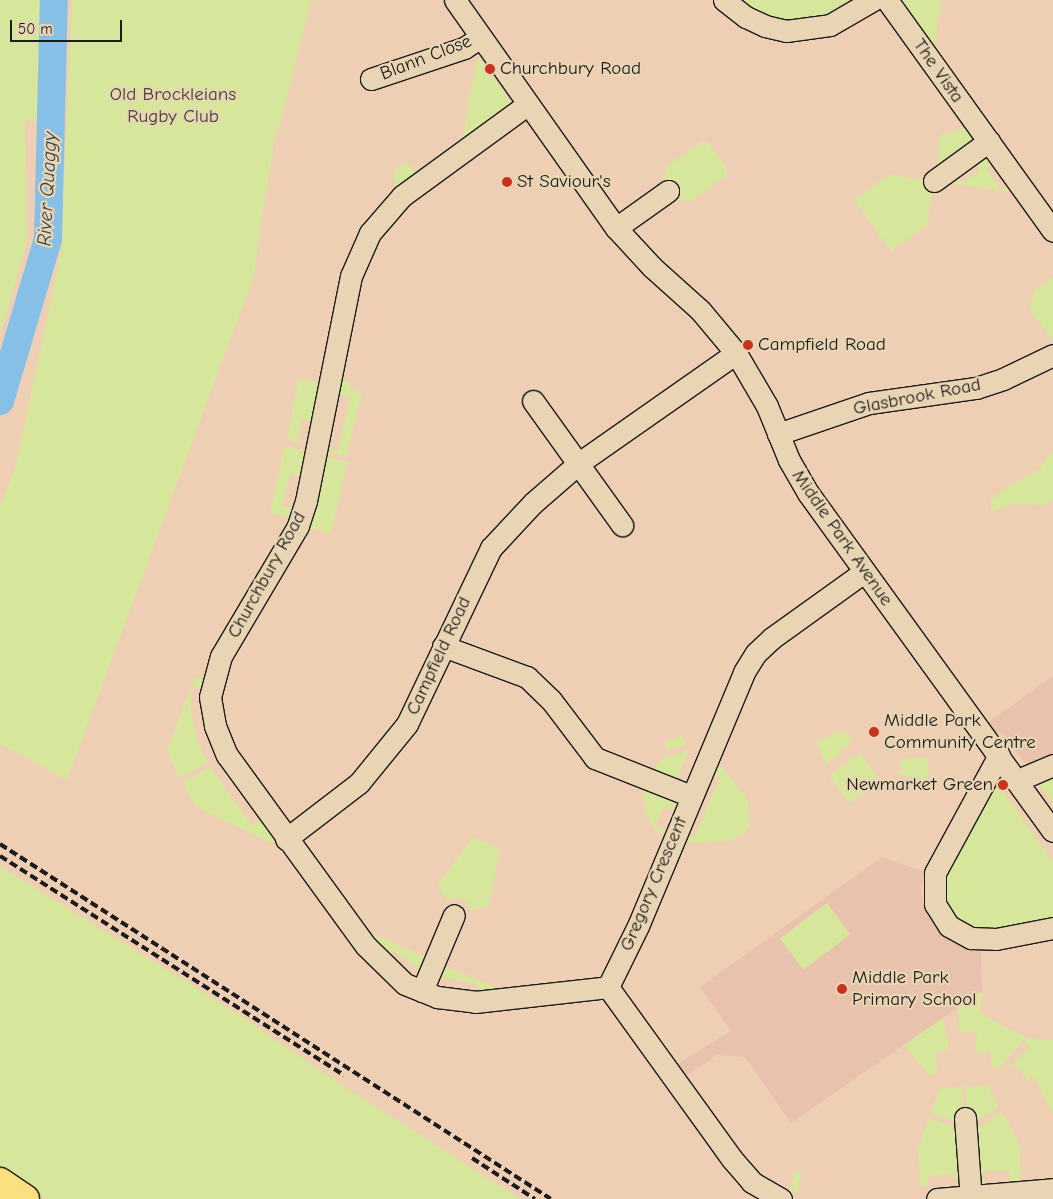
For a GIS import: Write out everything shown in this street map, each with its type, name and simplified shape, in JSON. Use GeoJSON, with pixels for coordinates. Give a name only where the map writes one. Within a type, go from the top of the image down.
{"type":"FeatureCollection","features":[{"type":"Feature","properties":{"kind":"highway"},"geometry":{"type":"LineString","coordinates":[[0,1182],[25,1199]]}},
{"type":"Feature","properties":{"kind":"street","name":"Middle Park Avenue"},"geometry":{"type":"LineString","coordinates":[[455,0],[616,228],[652,267],[700,310],[736,353],[754,381],[808,493],[1018,780],[1053,831]]}},
{"type":"Feature","properties":{"kind":"street"},"geometry":{"type":"LineString","coordinates":[[724,0],[746,17],[765,26],[786,31],[830,25],[873,0]]}},
{"type":"Feature","properties":{"kind":"street","name":"The Vista"},"geometry":{"type":"LineString","coordinates":[[887,0],[1053,231]]}},
{"type":"Feature","properties":{"kind":"street","name":"Blann Close"},"geometry":{"type":"LineString","coordinates":[[372,79],[464,48],[481,37]]}},
{"type":"Feature","properties":{"kind":"street","name":"Churchbury Road"},"geometry":{"type":"LineString","coordinates":[[528,104],[402,196],[370,233],[351,276],[311,482],[298,526],[221,656],[210,697],[221,741],[286,839],[379,962],[405,984],[422,991],[474,1002],[608,987]]}},
{"type":"Feature","properties":{"kind":"street"},"geometry":{"type":"LineString","coordinates":[[934,181],[989,142]]}},
{"type":"Feature","properties":{"kind":"street"},"geometry":{"type":"LineString","coordinates":[[616,228],[668,191]]}},
{"type":"Feature","properties":{"kind":"street","name":"Campfield Road"},"geometry":{"type":"LineString","coordinates":[[286,839],[358,783],[407,724],[491,548],[533,503],[579,463],[736,353]]}},
{"type":"Feature","properties":{"kind":"street","name":"Glasbrook Road"},"geometry":{"type":"LineString","coordinates":[[778,434],[869,403],[976,388],[1003,379],[1053,356]]}},
{"type":"Feature","properties":{"kind":"street"},"geometry":{"type":"LineString","coordinates":[[533,401],[622,525]]}},
{"type":"Feature","properties":{"kind":"street","name":"Gregory Crescent"},"geometry":{"type":"LineString","coordinates":[[608,987],[638,926],[744,672],[756,653],[772,638],[864,572]]}},
{"type":"Feature","properties":{"kind":"street"},"geometry":{"type":"LineString","coordinates":[[443,646],[527,677],[551,700],[595,758],[692,796]]}},
{"type":"Feature","properties":{"kind":"street"},"geometry":{"type":"LineString","coordinates":[[999,754],[935,873],[935,904],[948,926],[971,938],[996,939],[1053,928]]}},
{"type":"Feature","properties":{"kind":"street"},"geometry":{"type":"LineString","coordinates":[[1018,780],[1053,765]]}},
{"type":"Feature","properties":{"kind":"street"},"geometry":{"type":"LineString","coordinates":[[422,991],[454,915]]}},
{"type":"Feature","properties":{"kind":"street"},"geometry":{"type":"LineString","coordinates":[[608,987],[732,1159],[752,1182],[781,1199]]}},
{"type":"Feature","properties":{"kind":"street"},"geometry":{"type":"LineString","coordinates":[[965,1118],[971,1197]]}},
{"type":"Feature","properties":{"kind":"street"},"geometry":{"type":"LineString","coordinates":[[937,1199],[1053,1189]]}},
{"type":"Feature","properties":{"kind":"shaded area"},"geometry":{"type":"Polygon","coordinates":[[[1053,676],[1053,759],[1031,766],[1025,763],[1003,734],[991,731],[987,723],[1053,676]]]}},
{"type":"Feature","properties":{"kind":"shaded area","name":"Middle Park Primary School"},"geometry":{"type":"Polygon","coordinates":[[[882,857],[926,872],[921,888],[922,899],[937,929],[946,936],[981,946],[982,991],[791,1123],[745,1057],[717,1055],[686,1076],[677,1064],[731,1031],[700,987],[882,857]]]}},
{"type":"Feature","properties":{"kind":"green space"},"geometry":{"type":"Polygon","coordinates":[[[0,0],[40,0],[39,120],[25,121],[27,241],[0,335],[0,0]]]}},
{"type":"Feature","properties":{"kind":"green space","name":"Old Brockleians Rugby Club"},"geometry":{"type":"Polygon","coordinates":[[[72,0],[311,0],[279,129],[276,129],[253,278],[67,780],[0,744],[0,507],[16,465],[61,252],[72,0]]]}},
{"type":"Feature","properties":{"kind":"green space"},"geometry":{"type":"Polygon","coordinates":[[[737,0],[857,0],[829,16],[783,21],[760,15],[737,0]]]}},
{"type":"Feature","properties":{"kind":"green space"},"geometry":{"type":"Polygon","coordinates":[[[900,0],[941,0],[934,49],[900,0]]]}},
{"type":"Feature","properties":{"kind":"green space"},"geometry":{"type":"Polygon","coordinates":[[[478,56],[512,104],[463,139],[470,94],[478,56]]]}},
{"type":"Feature","properties":{"kind":"green space"},"geometry":{"type":"Polygon","coordinates":[[[968,127],[976,138],[937,166],[940,135],[968,127]]]}},
{"type":"Feature","properties":{"kind":"green space"},"geometry":{"type":"Polygon","coordinates":[[[701,142],[707,142],[727,169],[727,175],[691,201],[679,200],[678,187],[664,179],[666,167],[701,142]]]}},
{"type":"Feature","properties":{"kind":"green space"},"geometry":{"type":"Polygon","coordinates":[[[988,155],[993,163],[986,168],[1001,190],[1009,185],[1013,191],[1011,192],[949,183],[956,175],[962,183],[980,171],[974,163],[988,155]]]}},
{"type":"Feature","properties":{"kind":"green space"},"geometry":{"type":"Polygon","coordinates":[[[406,163],[416,172],[395,188],[394,172],[406,163]]]}},
{"type":"Feature","properties":{"kind":"green space"},"geometry":{"type":"Polygon","coordinates":[[[890,174],[924,181],[932,191],[927,225],[891,251],[854,200],[890,174]]]}},
{"type":"Feature","properties":{"kind":"green space"},"geometry":{"type":"Polygon","coordinates":[[[1053,277],[1053,340],[1031,312],[1033,292],[1053,277]]]}},
{"type":"Feature","properties":{"kind":"green space"},"geometry":{"type":"Polygon","coordinates":[[[301,379],[320,383],[312,421],[301,419],[297,441],[307,446],[287,439],[298,381],[301,379]]]}},
{"type":"Feature","properties":{"kind":"green space"},"geometry":{"type":"Polygon","coordinates":[[[341,380],[351,382],[350,390],[362,393],[346,457],[327,453],[327,448],[338,451],[350,397],[338,394],[341,380]]]}},
{"type":"Feature","properties":{"kind":"green space"},"geometry":{"type":"Polygon","coordinates":[[[288,447],[306,451],[301,476],[291,473],[282,506],[292,509],[289,518],[270,513],[284,448],[288,447]]]}},
{"type":"Feature","properties":{"kind":"green space"},"geometry":{"type":"Polygon","coordinates":[[[1053,452],[1053,500],[1043,505],[1011,504],[991,512],[991,500],[1004,489],[1040,469],[1048,455],[1053,452]]]}},
{"type":"Feature","properties":{"kind":"green space"},"geometry":{"type":"Polygon","coordinates":[[[325,457],[347,462],[331,533],[309,528],[325,457]]]}},
{"type":"Feature","properties":{"kind":"green space"},"geometry":{"type":"Polygon","coordinates":[[[194,678],[203,680],[202,688],[191,686],[194,678]]]}},
{"type":"Feature","properties":{"kind":"green space"},"geometry":{"type":"Polygon","coordinates":[[[191,686],[191,714],[198,743],[207,762],[182,777],[178,776],[167,751],[191,686]]]}},
{"type":"Feature","properties":{"kind":"green space"},"geometry":{"type":"Polygon","coordinates":[[[839,731],[848,734],[852,743],[826,764],[816,742],[839,731]]]}},
{"type":"Feature","properties":{"kind":"green space"},"geometry":{"type":"Polygon","coordinates":[[[682,736],[686,745],[668,750],[664,742],[682,736]]]}},
{"type":"Feature","properties":{"kind":"green space"},"geometry":{"type":"Polygon","coordinates":[[[689,750],[676,781],[651,772],[662,759],[689,750]]]}},
{"type":"Feature","properties":{"kind":"green space"},"geometry":{"type":"Polygon","coordinates":[[[859,753],[880,780],[850,803],[829,776],[859,753]]]}},
{"type":"Feature","properties":{"kind":"green space"},"geometry":{"type":"Polygon","coordinates":[[[932,757],[928,759],[928,779],[900,775],[900,770],[905,768],[900,767],[901,759],[932,757]]]}},
{"type":"Feature","properties":{"kind":"green space"},"geometry":{"type":"Polygon","coordinates":[[[717,761],[748,800],[749,825],[743,834],[730,841],[682,843],[686,835],[694,837],[720,778],[712,772],[717,761]]]}},
{"type":"Feature","properties":{"kind":"green space"},"geometry":{"type":"Polygon","coordinates":[[[210,767],[252,826],[261,820],[276,840],[271,843],[196,807],[184,786],[185,781],[210,767]]]}},
{"type":"Feature","properties":{"kind":"green space"},"geometry":{"type":"Polygon","coordinates":[[[1053,776],[1053,803],[1037,782],[1053,776]]]}},
{"type":"Feature","properties":{"kind":"green space","name":"Newmarket Green"},"geometry":{"type":"Polygon","coordinates":[[[992,784],[997,784],[1053,861],[1053,922],[981,933],[947,913],[941,877],[992,784]]]}},
{"type":"Feature","properties":{"kind":"green space"},"geometry":{"type":"Polygon","coordinates":[[[645,787],[675,801],[673,811],[664,807],[655,826],[665,831],[664,835],[657,832],[647,817],[643,796],[645,787]]]}},
{"type":"Feature","properties":{"kind":"green space"},"geometry":{"type":"Polygon","coordinates":[[[473,837],[500,849],[488,907],[470,910],[467,902],[459,897],[447,901],[438,885],[473,837]]]}},
{"type":"Feature","properties":{"kind":"green space"},"geometry":{"type":"Polygon","coordinates":[[[0,866],[238,1014],[337,1082],[520,1199],[47,1199],[0,1169],[0,866]]]}},
{"type":"Feature","properties":{"kind":"green space"},"geometry":{"type":"Polygon","coordinates":[[[827,903],[850,934],[803,970],[780,939],[827,903]]]}},
{"type":"Feature","properties":{"kind":"green space"},"geometry":{"type":"Polygon","coordinates":[[[373,934],[427,958],[416,978],[419,969],[394,951],[389,957],[372,937],[373,934]]]}},
{"type":"Feature","properties":{"kind":"green space"},"geometry":{"type":"Polygon","coordinates":[[[443,965],[499,989],[478,992],[478,984],[440,977],[437,987],[434,983],[443,965]]]}},
{"type":"Feature","properties":{"kind":"green space"},"geometry":{"type":"Polygon","coordinates":[[[982,991],[980,1013],[1026,1038],[1053,1041],[1053,1115],[1034,1077],[1027,1080],[1019,1069],[1012,1065],[1030,1046],[1024,1040],[998,1069],[992,1068],[991,1052],[975,1052],[977,1033],[960,1032],[958,1007],[982,991]]]}},
{"type":"Feature","properties":{"kind":"green space"},"geometry":{"type":"Polygon","coordinates":[[[943,1018],[949,1051],[935,1052],[937,1074],[929,1075],[904,1045],[943,1018]]]}},
{"type":"Feature","properties":{"kind":"green space"},"geometry":{"type":"Polygon","coordinates":[[[987,1085],[999,1108],[979,1119],[976,1111],[967,1108],[965,1087],[987,1085]]]}},
{"type":"Feature","properties":{"kind":"green space"},"geometry":{"type":"Polygon","coordinates":[[[962,1087],[963,1108],[956,1113],[955,1122],[931,1113],[940,1088],[962,1087]]]}},
{"type":"Feature","properties":{"kind":"green space"},"geometry":{"type":"Polygon","coordinates":[[[1002,1112],[1019,1144],[1021,1180],[1010,1181],[1009,1170],[983,1171],[983,1182],[979,1182],[976,1129],[1002,1112]]]}},
{"type":"Feature","properties":{"kind":"green space"},"geometry":{"type":"Polygon","coordinates":[[[929,1118],[963,1130],[967,1185],[957,1186],[956,1174],[928,1176],[928,1186],[921,1187],[918,1149],[929,1118]]]}},
{"type":"Feature","properties":{"kind":"green space"},"geometry":{"type":"Polygon","coordinates":[[[795,1170],[801,1172],[798,1193],[787,1190],[791,1188],[795,1170]]]}},
{"type":"Feature","properties":{"kind":"waterway","name":"River Quaggy"},"geometry":{"type":"LineString","coordinates":[[0,401],[48,239],[54,0]]}},
{"type":"Feature","properties":{"kind":"railway"},"geometry":{"type":"LineString","coordinates":[[0,844],[551,1199]]}},
{"type":"Feature","properties":{"kind":"railway"},"geometry":{"type":"LineString","coordinates":[[0,856],[344,1075]]}},
{"type":"Feature","properties":{"kind":"railway"},"geometry":{"type":"LineString","coordinates":[[472,1158],[535,1199]]}},
{"type":"Feature","properties":{"kind":"place","name":"Churchbury Road"},"geometry":{"type":"Point","coordinates":[490,69]}},
{"type":"Feature","properties":{"kind":"place","name":"St Saviour's"},"geometry":{"type":"Point","coordinates":[507,182]}},
{"type":"Feature","properties":{"kind":"place","name":"Campfield Road"},"geometry":{"type":"Point","coordinates":[748,345]}},
{"type":"Feature","properties":{"kind":"place","name":"Middle Park Community Centre"},"geometry":{"type":"Point","coordinates":[874,732]}},
{"type":"Feature","properties":{"kind":"place","name":"Newmarket Green"},"geometry":{"type":"Point","coordinates":[1003,785]}},
{"type":"Feature","properties":{"kind":"place","name":"Middle Park Primary School"},"geometry":{"type":"Point","coordinates":[842,989]}}]}
